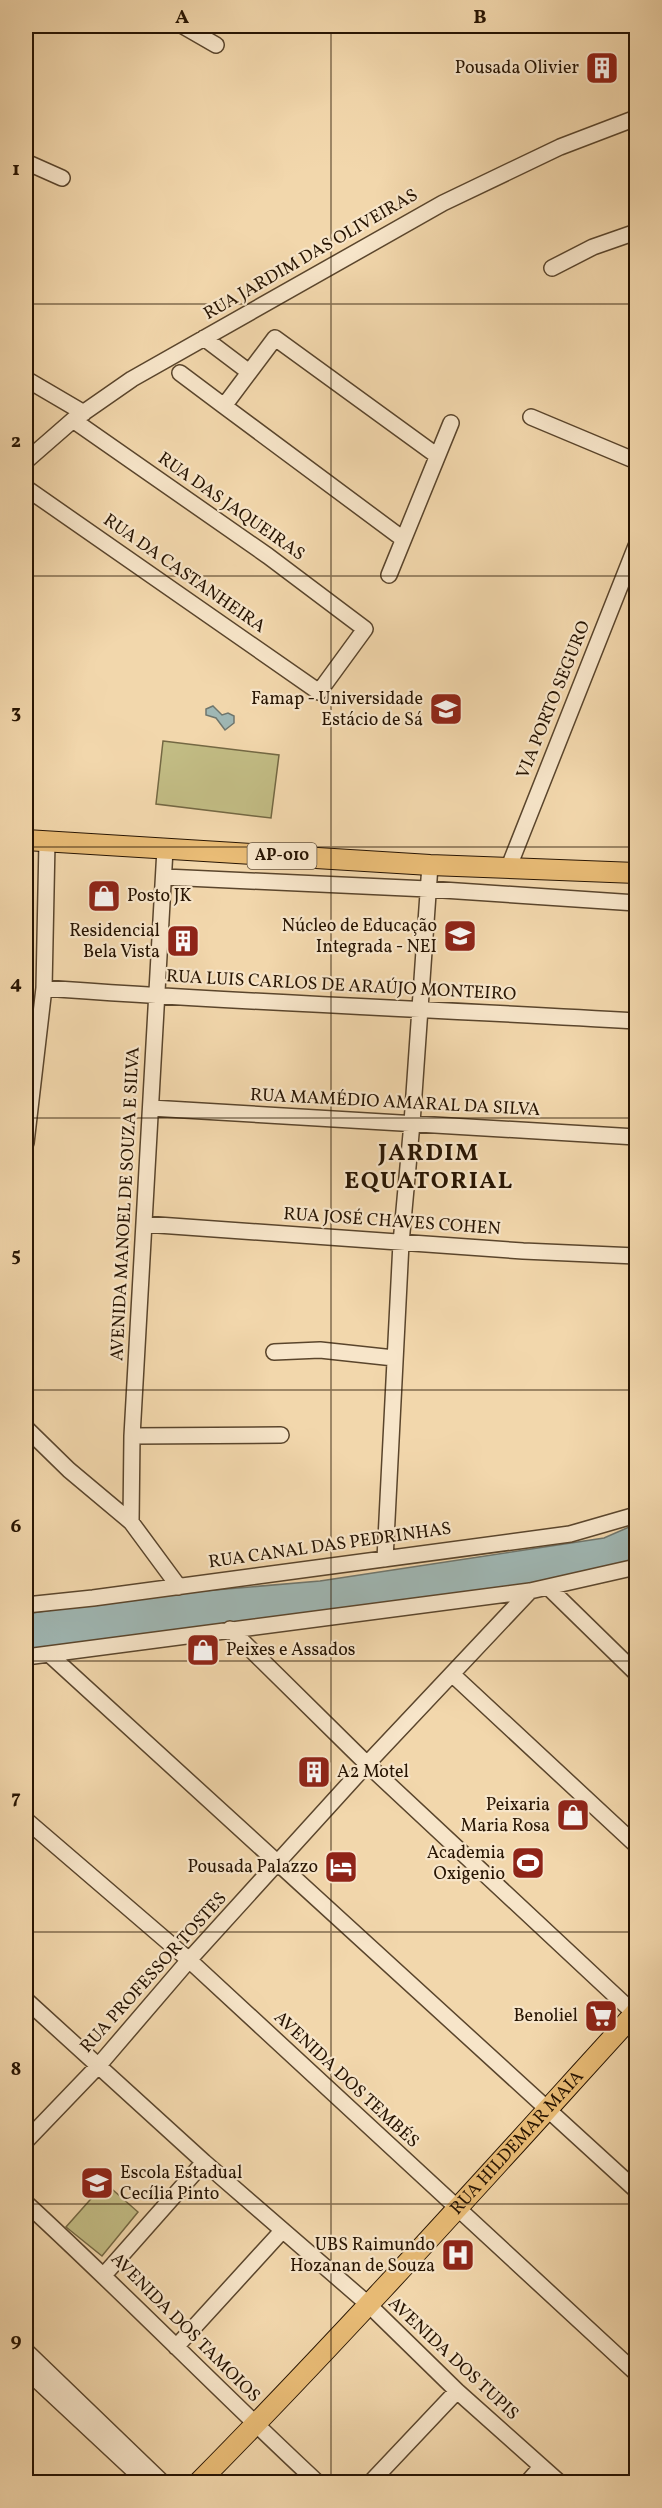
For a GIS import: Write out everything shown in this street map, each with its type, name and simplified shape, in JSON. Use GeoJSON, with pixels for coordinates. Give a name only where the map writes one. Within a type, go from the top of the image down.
{"type":"FeatureCollection","features":[{"type":"Feature","properties":{"kind":"main road","name":"AP-010"},"geometry":{"type":"LineString","coordinates":[[26,840],[430,865],[636,873]]}},
{"type":"Feature","properties":{"kind":"main road","name":"RUA HILDEMAR MAIA"},"geometry":{"type":"LineString","coordinates":[[199,2482],[459,2209],[547,2108],[636,2014]]}},
{"type":"Feature","properties":{"kind":"street"},"geometry":{"type":"LineString","coordinates":[[183,26],[216,45]]}},
{"type":"Feature","properties":{"kind":"street","name":"RUA JARDIM DAS OLIVEIRAS"},"geometry":{"type":"LineString","coordinates":[[26,460],[78,416],[132,379],[443,203],[560,147],[636,118]]}},
{"type":"Feature","properties":{"kind":"street"},"geometry":{"type":"LineString","coordinates":[[26,162],[63,178]]}},
{"type":"Feature","properties":{"kind":"street"},"geometry":{"type":"LineString","coordinates":[[552,268],[593,247],[636,232]]}},
{"type":"Feature","properties":{"kind":"street"},"geometry":{"type":"LineString","coordinates":[[204,338],[249,372]]}},
{"type":"Feature","properties":{"kind":"street"},"geometry":{"type":"LineString","coordinates":[[224,406],[275,338],[436,455]]}},
{"type":"Feature","properties":{"kind":"street"},"geometry":{"type":"LineString","coordinates":[[180,373],[404,539]]}},
{"type":"Feature","properties":{"kind":"street","name":"RUA DAS JAQUEIRAS"},"geometry":{"type":"LineString","coordinates":[[26,379],[365,629],[319,692]]}},
{"type":"Feature","properties":{"kind":"street"},"geometry":{"type":"LineString","coordinates":[[531,417],[636,461]]}},
{"type":"Feature","properties":{"kind":"street"},"geometry":{"type":"LineString","coordinates":[[389,575],[436,455],[451,423]]}},
{"type":"Feature","properties":{"kind":"street","name":"RUA DA CASTANHEIRA"},"geometry":{"type":"LineString","coordinates":[[26,488],[319,692]]}},
{"type":"Feature","properties":{"kind":"street","name":"VIA PORTO SEGURO"},"geometry":{"type":"LineString","coordinates":[[508,869],[632,571],[636,546]]}},
{"type":"Feature","properties":{"kind":"street"},"geometry":{"type":"LineString","coordinates":[[26,1143],[28,1107],[44,988],[47,842]]}},
{"type":"Feature","properties":{"kind":"street","name":"AVENIDA MANOEL DE SOUZA E SILVA"},"geometry":{"type":"LineString","coordinates":[[131,1522],[132,1436],[165,882],[165,849]]}},
{"type":"Feature","properties":{"kind":"street"},"geometry":{"type":"LineString","coordinates":[[385,1559],[400,1243],[412,1123],[430,865]]}},
{"type":"Feature","properties":{"kind":"street"},"geometry":{"type":"LineString","coordinates":[[165,882],[428,889],[636,903]]}},
{"type":"Feature","properties":{"kind":"street","name":"RUA LUIS CARLOS DE ARAÚJO MONTEIRO"},"geometry":{"type":"LineString","coordinates":[[44,988],[157,997],[420,1008],[636,1021]]}},
{"type":"Feature","properties":{"kind":"street","name":"RUA MAMÉDIO AMARAL DA SILVA"},"geometry":{"type":"LineString","coordinates":[[151,1108],[636,1137]]}},
{"type":"Feature","properties":{"kind":"street","name":"RUA JOSÉ CHAVES COHEN"},"geometry":{"type":"LineString","coordinates":[[144,1224],[400,1243],[636,1256]]}},
{"type":"Feature","properties":{"kind":"street"},"geometry":{"type":"LineString","coordinates":[[274,1352],[320,1350],[394,1358]]}},
{"type":"Feature","properties":{"kind":"street"},"geometry":{"type":"LineString","coordinates":[[26,1428],[69,1470],[131,1522],[179,1587]]}},
{"type":"Feature","properties":{"kind":"street"},"geometry":{"type":"LineString","coordinates":[[132,1436],[282,1435]]}},
{"type":"Feature","properties":{"kind":"street","name":"RUA CANAL DAS PEDRINHAS"},"geometry":{"type":"LineString","coordinates":[[26,1605],[179,1587],[570,1534],[636,1515]]}},
{"type":"Feature","properties":{"kind":"street"},"geometry":{"type":"LineString","coordinates":[[26,1657],[530,1591],[636,1567]]}},
{"type":"Feature","properties":{"kind":"street"},"geometry":{"type":"LineString","coordinates":[[549,1588],[636,1673]]}},
{"type":"Feature","properties":{"kind":"street","name":"RUA PROFESSOR TOSTES"},"geometry":{"type":"LineString","coordinates":[[26,2141],[99,2065],[189,1960],[278,1865],[367,1764],[530,1591]]}},
{"type":"Feature","properties":{"kind":"street"},"geometry":{"type":"LineString","coordinates":[[230,1629],[367,1764],[636,2014]]}},
{"type":"Feature","properties":{"kind":"street"},"geometry":{"type":"LineString","coordinates":[[49,1654],[636,2190]]}},
{"type":"Feature","properties":{"kind":"street"},"geometry":{"type":"LineString","coordinates":[[453,1675],[636,1845]]}},
{"type":"Feature","properties":{"kind":"street","name":"AVENIDA DOS TEMBÉS"},"geometry":{"type":"LineString","coordinates":[[26,1820],[189,1960],[636,2373]]}},
{"type":"Feature","properties":{"kind":"street","name":"AVENIDA DOS TUPIS"},"geometry":{"type":"LineString","coordinates":[[26,2000],[204,2162],[369,2305],[457,2391],[559,2482]]}},
{"type":"Feature","properties":{"kind":"street"},"geometry":{"type":"LineString","coordinates":[[104,2275],[204,2162]]}},
{"type":"Feature","properties":{"kind":"street","name":"AVENIDA DOS TAMOIOS"},"geometry":{"type":"LineString","coordinates":[[26,2203],[104,2275],[255,2425],[317,2482]]}},
{"type":"Feature","properties":{"kind":"street"},"geometry":{"type":"LineString","coordinates":[[176,2348],[282,2230]]}},
{"type":"Feature","properties":{"kind":"street"},"geometry":{"type":"LineString","coordinates":[[26,2351],[162,2482]]}},
{"type":"Feature","properties":{"kind":"street"},"geometry":{"type":"LineString","coordinates":[[26,2370],[146,2482]]}},
{"type":"Feature","properties":{"kind":"street"},"geometry":{"type":"LineString","coordinates":[[371,2482],[457,2391]]}},
{"type":"Feature","properties":{"kind":"street"},"geometry":{"type":"LineString","coordinates":[[528,2482],[541,2467]]}},
{"type":"Feature","properties":{"kind":"shaded area"},"geometry":{"type":"Polygon","coordinates":[[[163,741],[279,755],[271,818],[156,804],[163,741]]]}},
{"type":"Feature","properties":{"kind":"shaded area"},"geometry":{"type":"Polygon","coordinates":[[[105,2183],[138,2212],[102,2256],[66,2227],[105,2183]]]}},
{"type":"Feature","properties":{"kind":"water"},"geometry":{"type":"Polygon","coordinates":[[[213,706],[222,715],[228,713],[234,716],[234,723],[225,730],[216,718],[206,715],[206,709],[213,706]]]}},
{"type":"Feature","properties":{"kind":"water"},"geometry":{"type":"Polygon","coordinates":[[[636,1524],[636,1560],[522,1586],[26,1653],[26,1614],[144,1596],[320,1581],[604,1538],[636,1524]]]}},
{"type":"Feature","properties":{"kind":"place","name":"Pousada Olivier"},"geometry":{"type":"Point","coordinates":[602,68]}},
{"type":"Feature","properties":{"kind":"place","name":"Famap - Universidade Estácio de Sá"},"geometry":{"type":"Point","coordinates":[446,709]}},
{"type":"Feature","properties":{"kind":"place","name":"Posto JK"},"geometry":{"type":"Point","coordinates":[104,896]}},
{"type":"Feature","properties":{"kind":"place","name":"Núcleo de Educação Integrada - NEI"},"geometry":{"type":"Point","coordinates":[460,936]}},
{"type":"Feature","properties":{"kind":"place","name":"Residencial Bela Vista"},"geometry":{"type":"Point","coordinates":[183,941]}},
{"type":"Feature","properties":{"kind":"place","name":"Peixes e Assados"},"geometry":{"type":"Point","coordinates":[203,1650]}},
{"type":"Feature","properties":{"kind":"place","name":"A2 Motel"},"geometry":{"type":"Point","coordinates":[314,1772]}},
{"type":"Feature","properties":{"kind":"place","name":"Peixaria Maria Rosa"},"geometry":{"type":"Point","coordinates":[573,1815]}},
{"type":"Feature","properties":{"kind":"place","name":"Academia Oxigenio"},"geometry":{"type":"Point","coordinates":[528,1863]}},
{"type":"Feature","properties":{"kind":"place","name":"Pousada Palazzo"},"geometry":{"type":"Point","coordinates":[341,1867]}},
{"type":"Feature","properties":{"kind":"place","name":"Benoliel"},"geometry":{"type":"Point","coordinates":[601,2016]}},
{"type":"Feature","properties":{"kind":"place","name":"Escola Estadual Cecília Pinto"},"geometry":{"type":"Point","coordinates":[97,2183]}},
{"type":"Feature","properties":{"kind":"place","name":"UBS Raimundo Hozanan de Souza"},"geometry":{"type":"Point","coordinates":[458,2255]}},
{"type":"Feature","properties":{"kind":"district","name":"JARDIM EQUATORIAL"},"geometry":{"type":"Point","coordinates":[429,1168]}}]}
